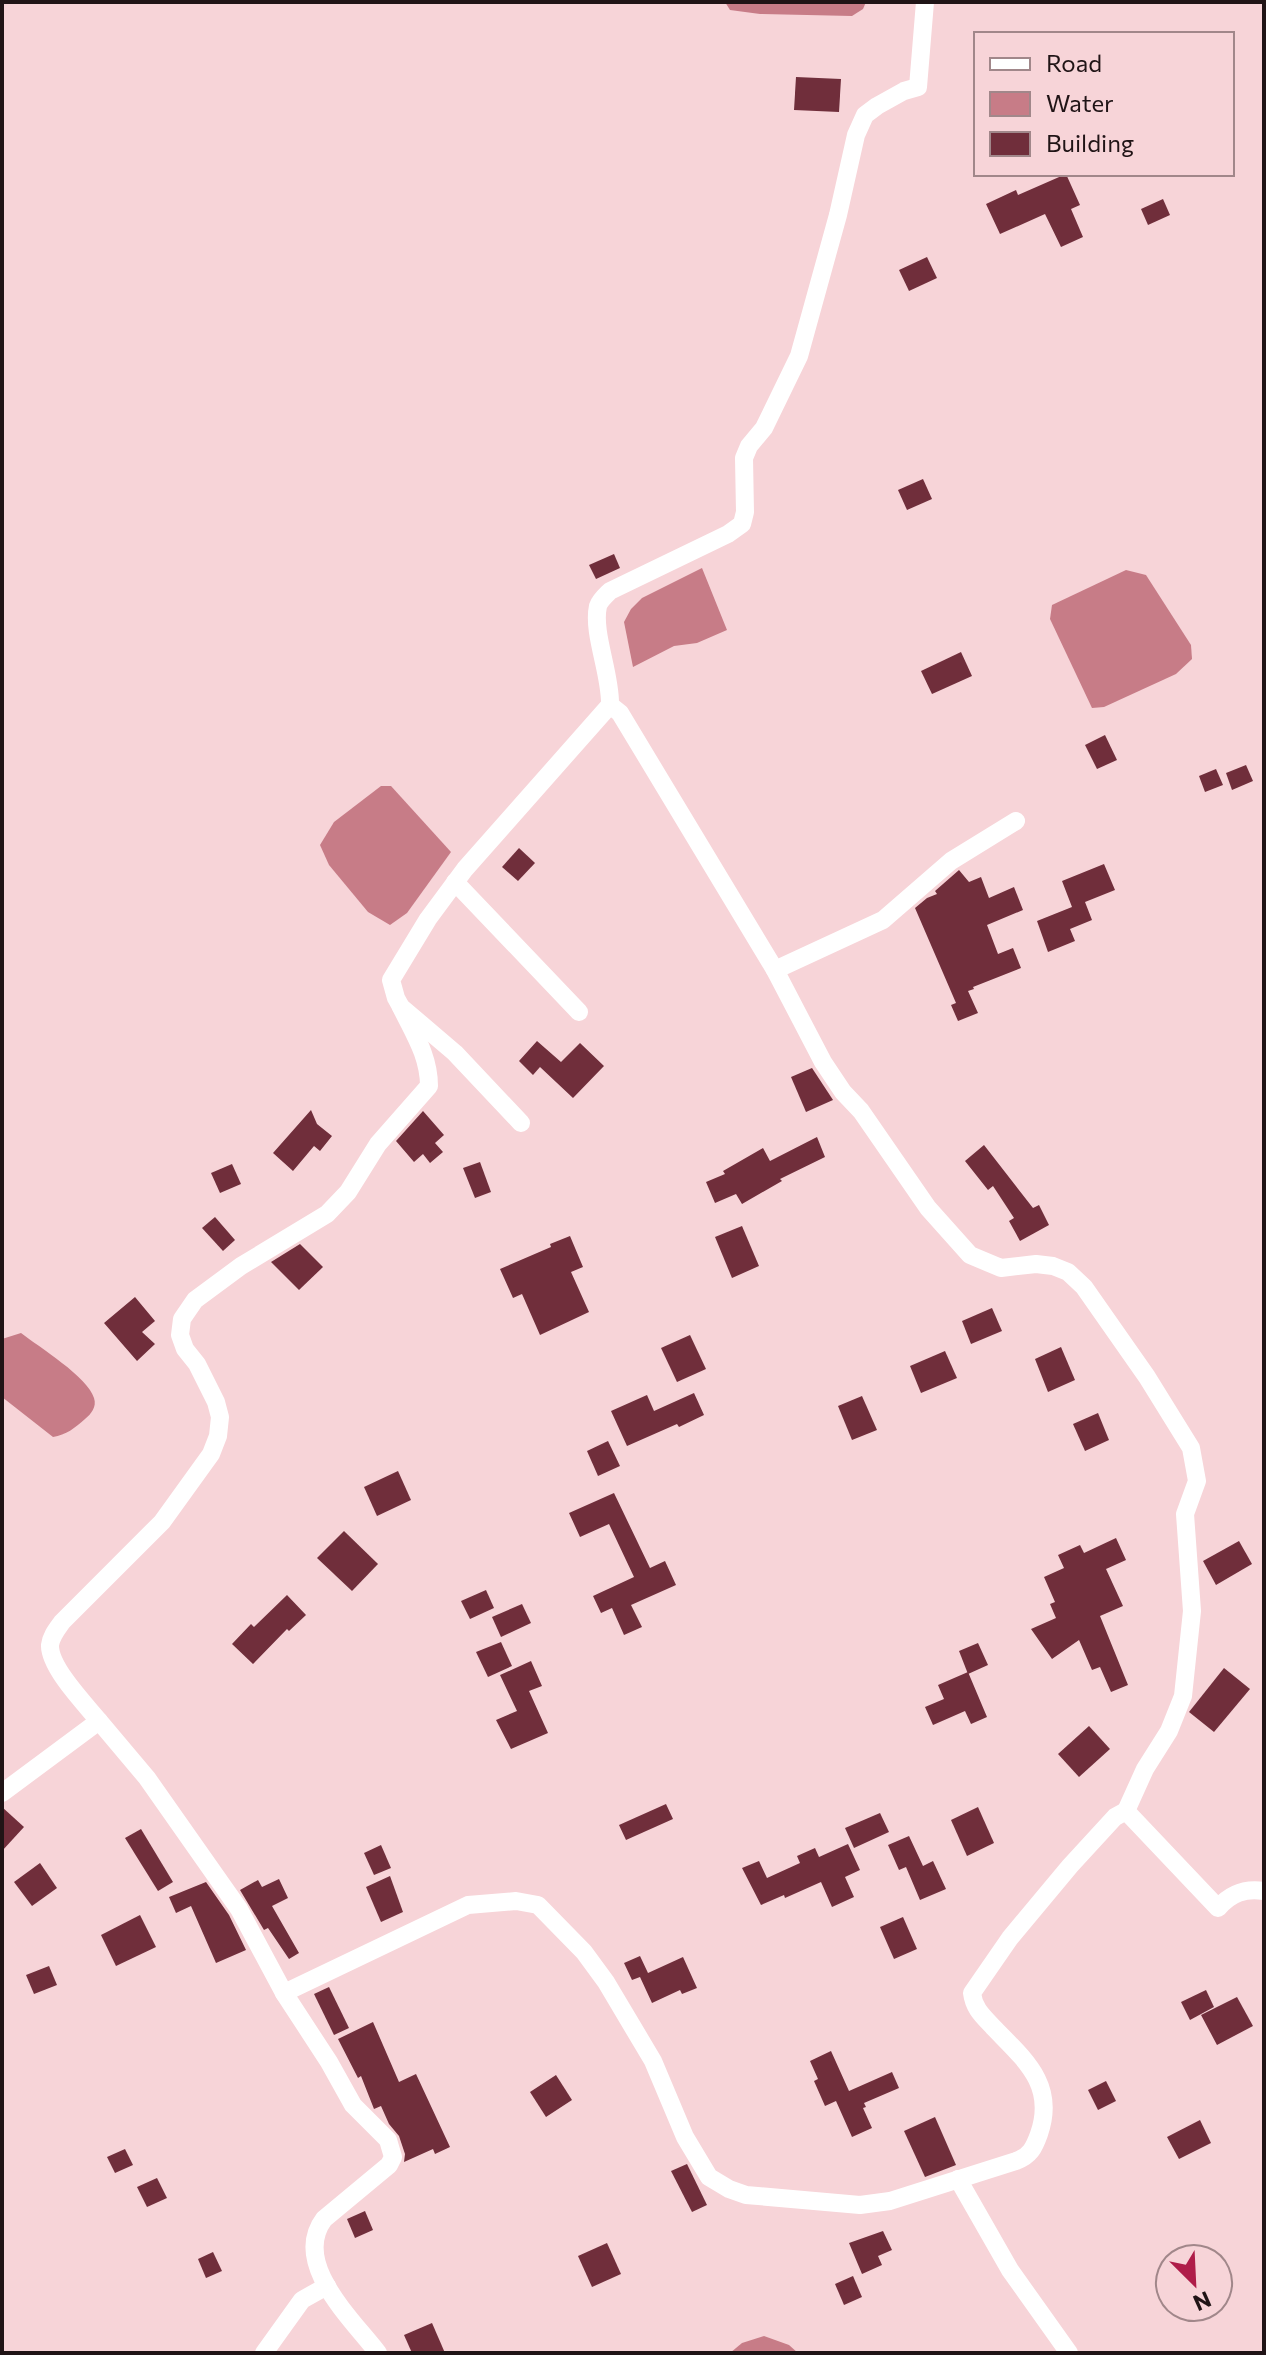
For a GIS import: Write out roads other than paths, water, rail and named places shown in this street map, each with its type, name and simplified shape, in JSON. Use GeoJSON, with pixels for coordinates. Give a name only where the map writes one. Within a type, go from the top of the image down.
{"type":"FeatureCollection","features":[{"type":"Feature","properties":{"kind":"street"},"geometry":{"type":"LineString","coordinates":[[378,2353],[327,2286],[313,2258],[317,2229],[361,2186],[389,2165],[393,2157],[388,2140],[353,2105],[284,1993],[239,1909],[147,1778],[80,1699],[54,1661],[51,1639],[62,1622],[162,1522],[211,1454],[218,1436],[220,1417],[206,1380],[185,1349],[180,1335],[182,1319],[195,1300],[241,1266],[327,1214],[348,1192],[378,1144],[429,1086],[429,1069],[422,1046],[393,990],[391,980],[455,882],[610,705],[598,605],[610,591],[728,534],[742,524],[745,512],[744,458],[749,446],[764,428],[799,356],[838,215],[856,135],[865,115],[904,91],[918,87],[925,2]]}},
{"type":"Feature","properties":{"kind":"street"},"geometry":{"type":"LineString","coordinates":[[284,1993],[468,1905],[516,1901],[538,1905],[584,1952],[606,1982],[653,2061],[685,2137],[709,2177],[729,2189],[746,2195],[860,2205],[890,2201],[1026,2157],[1034,2148],[1045,2109],[1037,2077],[976,2009],[972,1993],[1010,1938],[1070,1866],[1115,1817],[1126,1811],[1145,1769],[1169,1731],[1183,1696],[1192,1611],[1185,1514],[1197,1481],[1191,1448],[1147,1377],[1084,1287],[1068,1272],[1036,1264],[1001,1268],[970,1255],[928,1208],[823,1062],[775,970],[620,713],[610,705]]}},
{"type":"Feature","properties":{"kind":"street"},"geometry":{"type":"LineString","coordinates":[[775,970],[883,920],[951,861],[1016,821]]}},
{"type":"Feature","properties":{"kind":"street"},"geometry":{"type":"LineString","coordinates":[[455,882],[579,1012]]}},
{"type":"Feature","properties":{"kind":"street"},"geometry":{"type":"LineString","coordinates":[[401,1007],[455,1053],[521,1123]]}},
{"type":"Feature","properties":{"kind":"street"},"geometry":{"type":"LineString","coordinates":[[2,1793],[99,1721]]}},
{"type":"Feature","properties":{"kind":"street"},"geometry":{"type":"LineString","coordinates":[[1126,1811],[1218,1908],[1236,1893],[1252,1889],[1264,1891]]}},
{"type":"Feature","properties":{"kind":"street"},"geometry":{"type":"LineString","coordinates":[[958,2179],[1010,2270],[1069,2353]]}},
{"type":"Feature","properties":{"kind":"street"},"geometry":{"type":"LineString","coordinates":[[264,2353],[302,2300],[327,2286]]}},
{"type":"Feature","properties":{"kind":"water"},"geometry":{"type":"Polygon","coordinates":[[[725,2],[866,2],[863,9],[852,16],[760,14],[730,10],[725,2]]]}},
{"type":"Feature","properties":{"kind":"water"},"geometry":{"type":"Polygon","coordinates":[[[702,568],[727,630],[697,643],[674,646],[633,667],[624,622],[631,609],[642,598],[702,568]]]}},
{"type":"Feature","properties":{"kind":"water"},"geometry":{"type":"Polygon","coordinates":[[[1126,570],[1146,575],[1191,645],[1192,659],[1176,674],[1104,707],[1092,708],[1050,619],[1052,605],[1126,570]]]}},
{"type":"Feature","properties":{"kind":"water"},"geometry":{"type":"Polygon","coordinates":[[[381,786],[391,786],[451,852],[407,913],[390,925],[368,912],[329,865],[320,845],[334,822],[381,786]]]}},
{"type":"Feature","properties":{"kind":"water"},"geometry":{"type":"Polygon","coordinates":[[[21,1333],[73,1372],[94,1398],[94,1407],[89,1415],[62,1435],[53,1437],[2,1397],[2,1339],[21,1333]]]}},
{"type":"Feature","properties":{"kind":"water"},"geometry":{"type":"Polygon","coordinates":[[[764,2336],[789,2345],[798,2353],[730,2353],[742,2343],[764,2336]]]}}]}
